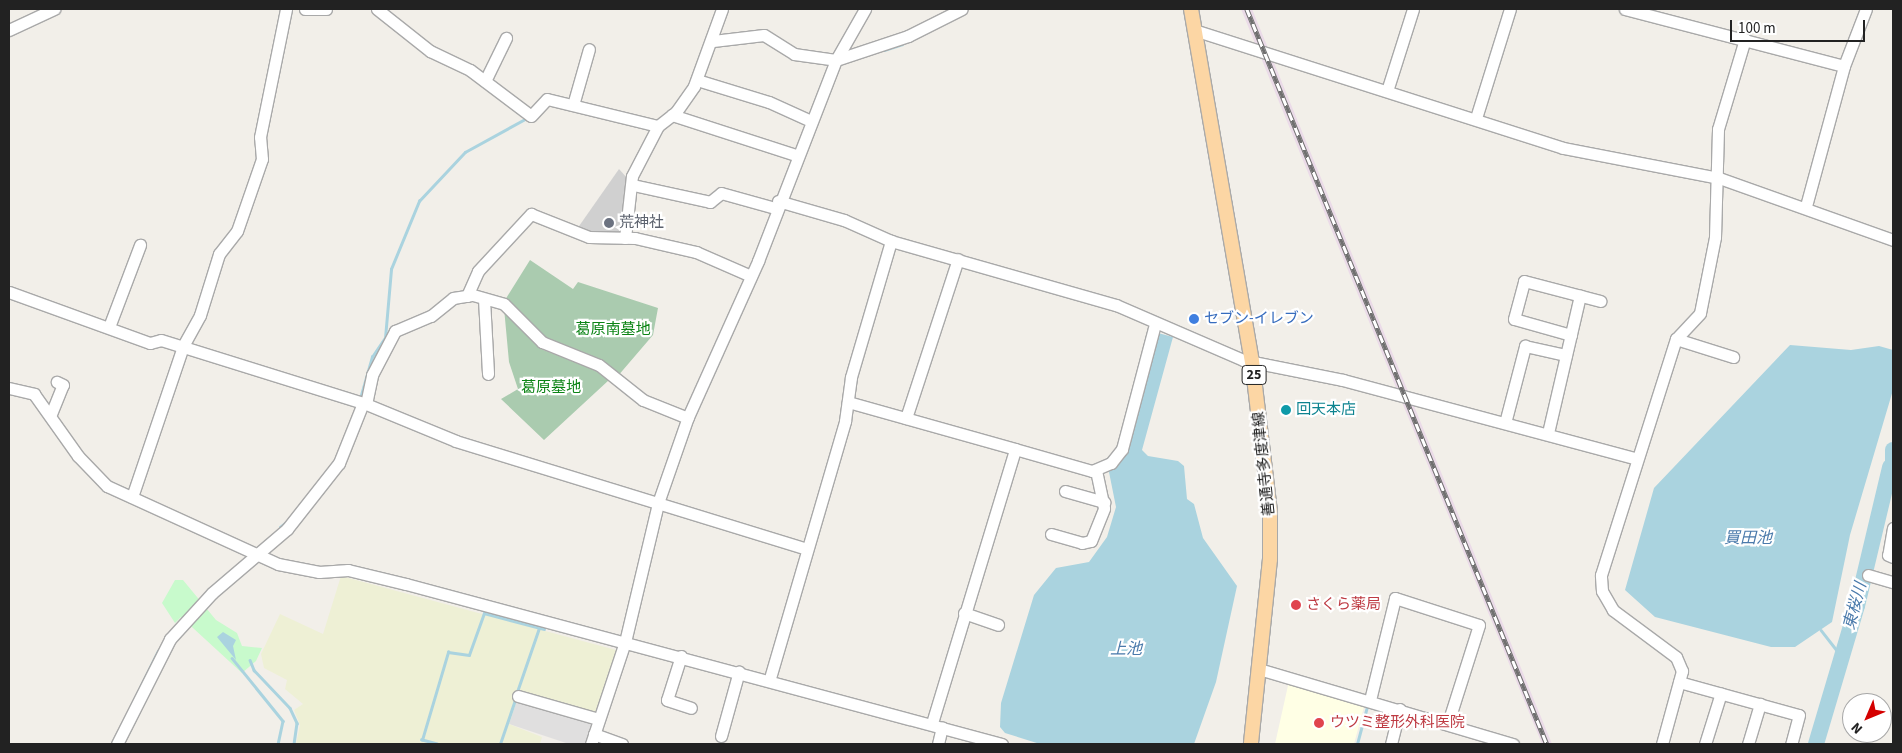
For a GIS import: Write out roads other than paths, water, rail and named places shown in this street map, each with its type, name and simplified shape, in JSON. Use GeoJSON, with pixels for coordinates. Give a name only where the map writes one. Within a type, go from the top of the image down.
{"type":"FeatureCollection","features":[{"type":"Feature","properties":{"kind":"main road","name":"善通寺多度津線"},"geometry":{"type":"LineString","coordinates":[[1191,9],[1252,361],[1270,511],[1259,669],[1251,744]]}},
{"type":"Feature","properties":{"kind":"street"},"geometry":{"type":"LineString","coordinates":[[9,30],[54,9]]}},
{"type":"Feature","properties":{"kind":"street"},"geometry":{"type":"LineString","coordinates":[[132,497],[182,346],[200,315],[219,254],[237,231],[262,159],[260,137],[286,9]]}},
{"type":"Feature","properties":{"kind":"street"},"geometry":{"type":"LineString","coordinates":[[305,9],[326,9]]}},
{"type":"Feature","properties":{"kind":"street"},"geometry":{"type":"LineString","coordinates":[[377,9],[430,51],[485,82],[531,116],[546,99],[658,126]]}},
{"type":"Feature","properties":{"kind":"street"},"geometry":{"type":"LineString","coordinates":[[625,238],[633,185],[632,176],[658,126],[672,115],[697,80],[713,41],[722,9]]}},
{"type":"Feature","properties":{"kind":"street"},"geometry":{"type":"LineString","coordinates":[[622,744],[592,739],[625,642],[658,503],[688,418],[751,276],[796,155],[836,60],[865,9]]}},
{"type":"Feature","properties":{"kind":"street"},"geometry":{"type":"LineString","coordinates":[[713,41],[764,35],[794,54],[836,60],[908,36],[962,9]]}},
{"type":"Feature","properties":{"kind":"street"},"geometry":{"type":"LineString","coordinates":[[1387,91],[1413,9]]}},
{"type":"Feature","properties":{"kind":"street"},"geometry":{"type":"LineString","coordinates":[[1476,118],[1510,9]]}},
{"type":"Feature","properties":{"kind":"street"},"geometry":{"type":"LineString","coordinates":[[1625,9],[1665,14],[1745,39],[1844,66]]}},
{"type":"Feature","properties":{"kind":"street"},"geometry":{"type":"LineString","coordinates":[[1806,206],[1844,66],[1866,9]]}},
{"type":"Feature","properties":{"kind":"street"},"geometry":{"type":"LineString","coordinates":[[1194,30],[1476,118],[1563,148],[1719,178],[1806,206],[1893,240]]}},
{"type":"Feature","properties":{"kind":"street"},"geometry":{"type":"LineString","coordinates":[[485,82],[506,38]]}},
{"type":"Feature","properties":{"kind":"street"},"geometry":{"type":"LineString","coordinates":[[1662,744],[1682,671],[1676,658],[1625,622],[1602,591],[1601,575],[1676,339],[1700,312],[1706,287],[1719,178],[1718,130],[1745,39]]}},
{"type":"Feature","properties":{"kind":"street"},"geometry":{"type":"LineString","coordinates":[[573,105],[580,63],[589,49]]}},
{"type":"Feature","properties":{"kind":"street"},"geometry":{"type":"LineString","coordinates":[[697,80],[769,102],[811,121]]}},
{"type":"Feature","properties":{"kind":"street"},"geometry":{"type":"LineString","coordinates":[[672,115],[796,155]]}},
{"type":"Feature","properties":{"kind":"street"},"geometry":{"type":"LineString","coordinates":[[633,185],[710,202],[721,193],[844,220],[891,242],[958,259],[1116,305],[1155,324],[1252,361],[1548,433],[1637,459]]}},
{"type":"Feature","properties":{"kind":"street"},"geometry":{"type":"LineString","coordinates":[[467,296],[478,271],[531,214],[589,237],[625,238],[696,252],[751,276]]}},
{"type":"Feature","properties":{"kind":"street"},"geometry":{"type":"LineString","coordinates":[[770,678],[848,402],[851,377],[891,242]]}},
{"type":"Feature","properties":{"kind":"street"},"geometry":{"type":"LineString","coordinates":[[109,327],[140,245]]}},
{"type":"Feature","properties":{"kind":"street"},"geometry":{"type":"LineString","coordinates":[[906,418],[958,259]]}},
{"type":"Feature","properties":{"kind":"street"},"geometry":{"type":"LineString","coordinates":[[1571,335],[1514,319],[1524,281],[1600,301]]}},
{"type":"Feature","properties":{"kind":"street"},"geometry":{"type":"LineString","coordinates":[[9,292],[150,343],[161,340],[365,403],[456,440],[806,549]]}},
{"type":"Feature","properties":{"kind":"street"},"geometry":{"type":"LineString","coordinates":[[117,744],[170,639],[198,608],[254,554],[287,529],[339,463],[365,403],[372,375],[395,331],[467,296],[504,304],[542,342],[599,366],[643,400],[688,418]]}},
{"type":"Feature","properties":{"kind":"street"},"geometry":{"type":"LineString","coordinates":[[1548,433],[1580,296]]}},
{"type":"Feature","properties":{"kind":"street"},"geometry":{"type":"LineString","coordinates":[[484,299],[488,374]]}},
{"type":"Feature","properties":{"kind":"street"},"geometry":{"type":"LineString","coordinates":[[848,402],[1096,470],[1111,463],[1122,449],[1155,324]]}},
{"type":"Feature","properties":{"kind":"street"},"geometry":{"type":"LineString","coordinates":[[1676,339],[1713,346],[1733,357]]}},
{"type":"Feature","properties":{"kind":"street"},"geometry":{"type":"LineString","coordinates":[[1506,423],[1525,346],[1566,355]]}},
{"type":"Feature","properties":{"kind":"street"},"geometry":{"type":"LineString","coordinates":[[51,414],[63,385],[57,382]]}},
{"type":"Feature","properties":{"kind":"street"},"geometry":{"type":"LineString","coordinates":[[9,388],[34,394],[51,414],[95,475],[132,497],[254,554],[319,572],[348,570],[770,678],[1002,744]]}},
{"type":"Feature","properties":{"kind":"street"},"geometry":{"type":"LineString","coordinates":[[938,744],[937,725],[964,613],[1015,449]]}},
{"type":"Feature","properties":{"kind":"street"},"geometry":{"type":"LineString","coordinates":[[1051,534],[1088,543],[1100,525],[1104,502],[1096,470]]}},
{"type":"Feature","properties":{"kind":"street"},"geometry":{"type":"LineString","coordinates":[[1065,491],[1104,502]]}},
{"type":"Feature","properties":{"kind":"street"},"geometry":{"type":"LineString","coordinates":[[1893,528],[1888,555],[1893,556]]}},
{"type":"Feature","properties":{"kind":"street"},"geometry":{"type":"LineString","coordinates":[[1868,574],[1893,582]]}},
{"type":"Feature","properties":{"kind":"street"},"geometry":{"type":"LineString","coordinates":[[1370,700],[1395,598],[1478,625],[1448,723]]}},
{"type":"Feature","properties":{"kind":"street"},"geometry":{"type":"LineString","coordinates":[[964,613],[998,625]]}},
{"type":"Feature","properties":{"kind":"street"},"geometry":{"type":"LineString","coordinates":[[681,656],[667,700],[691,708]]}},
{"type":"Feature","properties":{"kind":"street"},"geometry":{"type":"LineString","coordinates":[[1259,669],[1448,723],[1513,744]]}},
{"type":"Feature","properties":{"kind":"street"},"geometry":{"type":"LineString","coordinates":[[721,736],[739,671]]}},
{"type":"Feature","properties":{"kind":"street"},"geometry":{"type":"LineString","coordinates":[[1679,682],[1799,715],[1791,744]]}},
{"type":"Feature","properties":{"kind":"street"},"geometry":{"type":"LineString","coordinates":[[1705,744],[1721,693]]}},
{"type":"Feature","properties":{"kind":"street"},"geometry":{"type":"LineString","coordinates":[[518,696],[598,719]]}},
{"type":"Feature","properties":{"kind":"street"},"geometry":{"type":"LineString","coordinates":[[1748,744],[1760,704]]}},
{"type":"Feature","properties":{"kind":"street"},"geometry":{"type":"LineString","coordinates":[[1391,744],[1400,709]]}},
{"type":"Feature","properties":{"kind":"water","name":"上池"},"geometry":{"type":"Polygon","coordinates":[[[1158,333],[1173,337],[1142,450],[1148,456],[1178,461],[1184,466],[1187,499],[1194,504],[1203,538],[1237,586],[1216,682],[1194,744],[1040,744],[1005,733],[1000,727],[1001,703],[1034,595],[1056,568],[1089,562],[1107,537],[1116,507],[1109,472],[1126,448],[1158,333]]]}},
{"type":"Feature","properties":{"kind":"water","name":"買田池"},"geometry":{"type":"Polygon","coordinates":[[[1790,345],[1851,350],[1879,346],[1893,350],[1893,390],[1850,535],[1832,622],[1795,647],[1771,647],[1655,617],[1625,590],[1654,488],[1790,345]]]}},
{"type":"Feature","properties":{"kind":"water"},"geometry":{"type":"Polygon","coordinates":[[[223,632],[236,640],[233,646],[236,660],[217,637],[223,632]]]}},
{"type":"Feature","properties":{"kind":"waterway"},"geometry":{"type":"LineString","coordinates":[[884,50],[902,44]]}},
{"type":"Feature","properties":{"kind":"waterway"},"geometry":{"type":"LineString","coordinates":[[361,395],[372,357],[385,338],[391,269],[419,201],[465,152],[525,119]]}},
{"type":"Feature","properties":{"kind":"waterway"},"geometry":{"type":"LineString","coordinates":[[1893,450],[1893,470]]}},
{"type":"Feature","properties":{"kind":"waterway","name":"東桜川"},"geometry":{"type":"LineString","coordinates":[[1816,744],[1857,606],[1890,467]]}},
{"type":"Feature","properties":{"kind":"waterway"},"geometry":{"type":"LineString","coordinates":[[280,527],[285,523]]}},
{"type":"Feature","properties":{"kind":"waterway"},"geometry":{"type":"LineString","coordinates":[[437,744],[422,740],[448,652],[469,655],[484,613],[544,629]]}},
{"type":"Feature","properties":{"kind":"waterway"},"geometry":{"type":"LineString","coordinates":[[517,692],[539,628]]}},
{"type":"Feature","properties":{"kind":"waterway"},"geometry":{"type":"LineString","coordinates":[[1821,630],[1840,654]]}},
{"type":"Feature","properties":{"kind":"waterway"},"geometry":{"type":"LineString","coordinates":[[123,722],[158,651]]}},
{"type":"Feature","properties":{"kind":"waterway"},"geometry":{"type":"LineString","coordinates":[[232,658],[283,721],[278,744]]}},
{"type":"Feature","properties":{"kind":"waterway"},"geometry":{"type":"LineString","coordinates":[[250,660],[254,670],[290,708],[297,723],[294,744]]}},
{"type":"Feature","properties":{"kind":"waterway"},"geometry":{"type":"LineString","coordinates":[[500,744],[516,697]]}},
{"type":"Feature","properties":{"kind":"waterway"},"geometry":{"type":"LineString","coordinates":[[1357,744],[1367,706]]}},
{"type":"Feature","properties":{"kind":"railway"},"geometry":{"type":"LineString","coordinates":[[1247,9],[1547,744]]}},
{"type":"Feature","properties":{"kind":"place","name":"荒神社"},"geometry":{"type":"Point","coordinates":[609,223]}},
{"type":"Feature","properties":{"kind":"place","name":"セブン-イレブン"},"geometry":{"type":"Point","coordinates":[1194,319]}},
{"type":"Feature","properties":{"kind":"place","name":"回天本店"},"geometry":{"type":"Point","coordinates":[1286,410]}},
{"type":"Feature","properties":{"kind":"place","name":"さくら薬局"},"geometry":{"type":"Point","coordinates":[1296,605]}},
{"type":"Feature","properties":{"kind":"place","name":"ウツミ整形外科医院"},"geometry":{"type":"Point","coordinates":[1319,723]}},
{"type":"Feature","properties":{"kind":"park label","name":"葛原南墓地"},"geometry":{"type":"Point","coordinates":[613,330]}},
{"type":"Feature","properties":{"kind":"park label","name":"葛原墓地"},"geometry":{"type":"Point","coordinates":[551,388]}}]}
